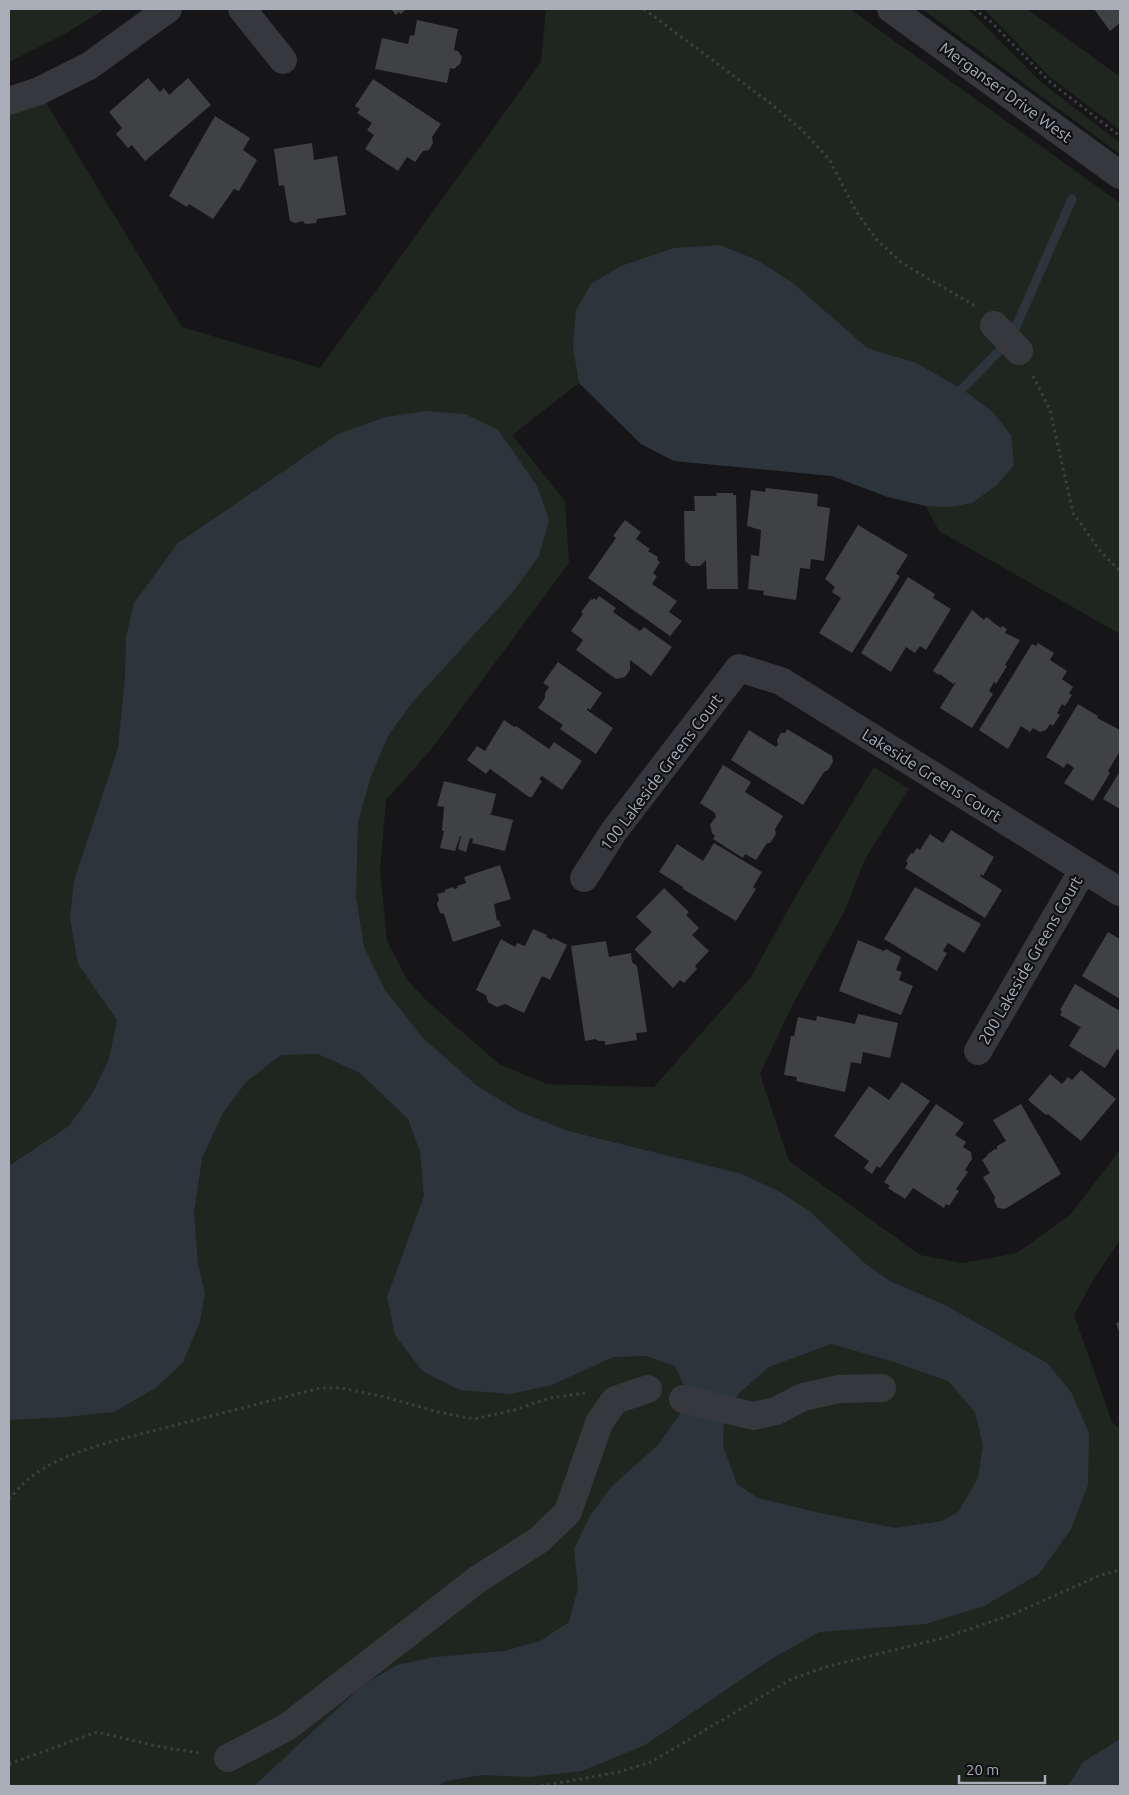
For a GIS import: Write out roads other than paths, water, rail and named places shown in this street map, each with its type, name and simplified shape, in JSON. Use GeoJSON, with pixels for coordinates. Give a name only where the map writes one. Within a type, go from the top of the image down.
{"type":"FeatureCollection","features":[{"type":"Feature","properties":{"kind":"street"},"geometry":{"type":"LineString","coordinates":[[9,101],[39,91],[89,66],[168,9]]}},
{"type":"Feature","properties":{"kind":"street"},"geometry":{"type":"LineString","coordinates":[[242,9],[283,60]]}},
{"type":"Feature","properties":{"kind":"street","name":"Merganser Drive West"},"geometry":{"type":"LineString","coordinates":[[891,9],[1120,175]]}},
{"type":"Feature","properties":{"kind":"street"},"geometry":{"type":"LineString","coordinates":[[994,325],[1019,351]]}},
{"type":"Feature","properties":{"kind":"street","name":"Lakeside Greens Court"},"geometry":{"type":"LineString","coordinates":[[739,668],[781,681],[1120,892]]}},
{"type":"Feature","properties":{"kind":"street","name":"100 Lakeside Greens Court"},"geometry":{"type":"LineString","coordinates":[[584,878],[614,831],[739,668]]}},
{"type":"Feature","properties":{"kind":"street","name":"200 Lakeside Greens Court"},"geometry":{"type":"LineString","coordinates":[[978,1051],[1083,870]]}},
{"type":"Feature","properties":{"kind":"street"},"geometry":{"type":"LineString","coordinates":[[683,1399],[753,1416],[776,1411],[803,1397],[839,1389],[882,1388]]}},
{"type":"Feature","properties":{"kind":"street"},"geometry":{"type":"LineString","coordinates":[[228,1758],[287,1727],[478,1579],[539,1540],[568,1512],[599,1423],[615,1400],[648,1389]]}},
{"type":"Feature","properties":{"kind":"waterway"},"geometry":{"type":"LineString","coordinates":[[962,389],[1001,349],[1014,331],[1072,199]]}}]}
